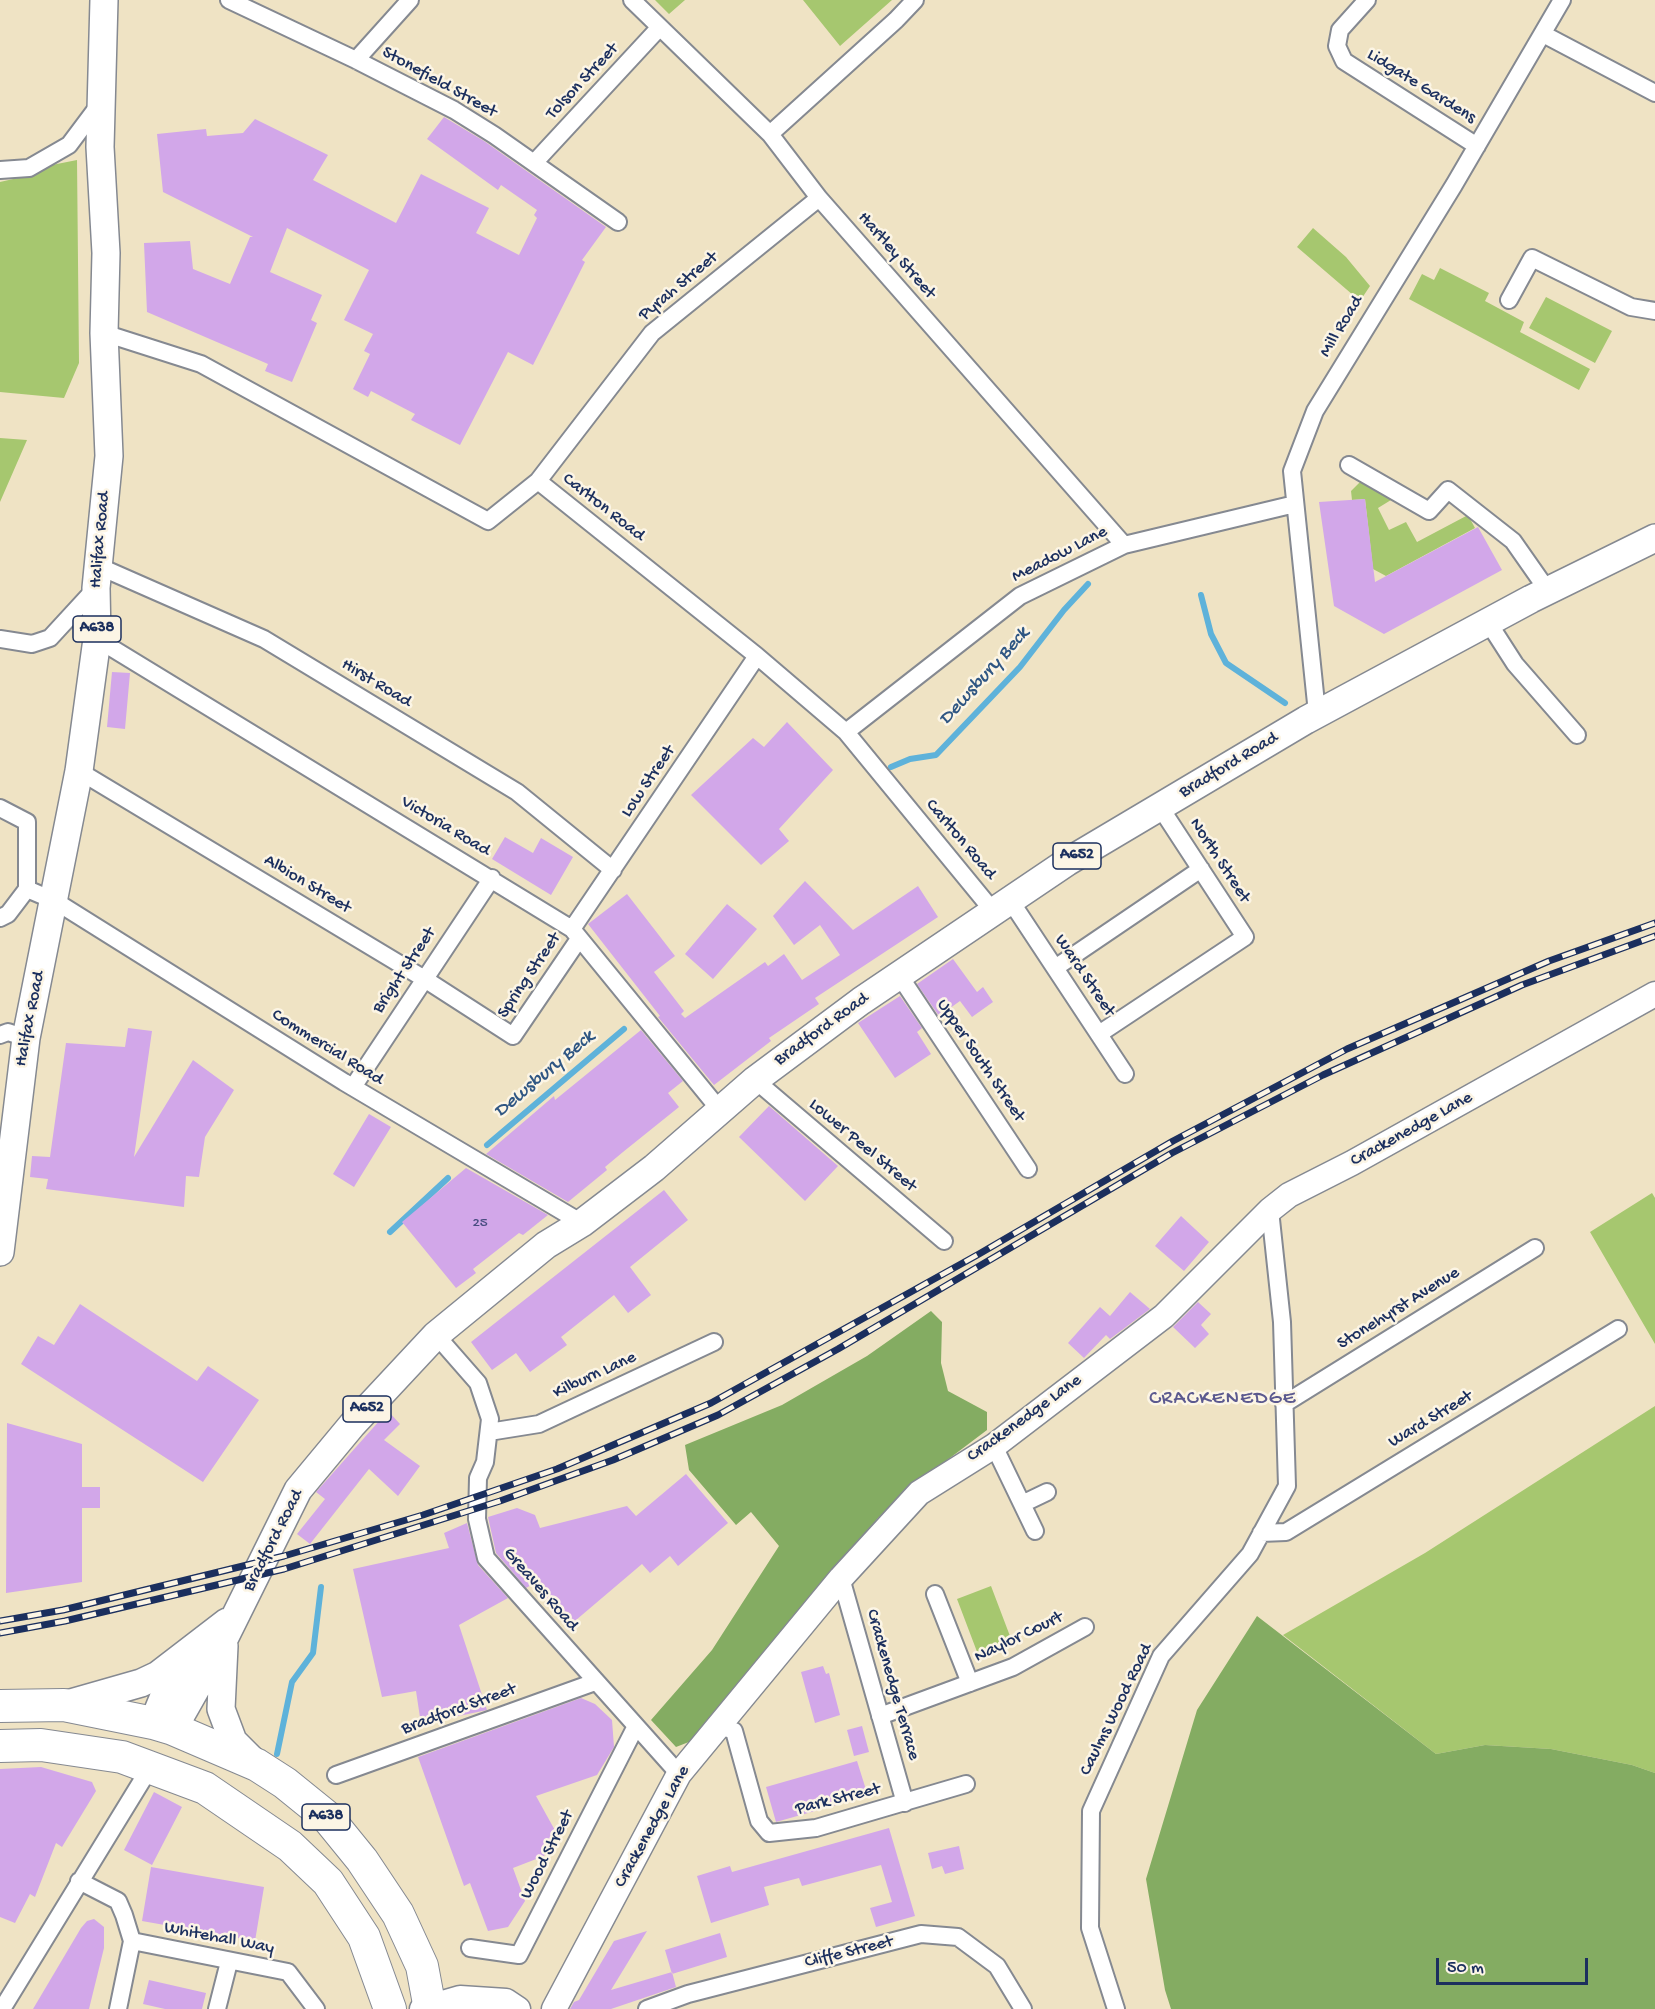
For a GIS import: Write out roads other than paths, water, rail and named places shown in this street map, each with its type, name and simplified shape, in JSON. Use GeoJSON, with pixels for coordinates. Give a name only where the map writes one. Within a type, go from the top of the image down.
{"type":"FeatureCollection","features":[{"type":"Feature","properties":{"kind":"highway","name":"A638"},"geometry":{"type":"LineString","coordinates":[[0,1706],[64,1705],[160,1740],[257,1765],[285,1783],[327,1817],[362,1860],[398,1914],[422,1966],[427,2008]]}},
{"type":"Feature","properties":{"kind":"highway","name":"A638"},"geometry":{"type":"LineString","coordinates":[[0,1746],[41,1745],[122,1757],[160,1740]]}},
{"type":"Feature","properties":{"kind":"highway","name":"A638"},"geometry":{"type":"LineString","coordinates":[[160,1740],[205,1788],[290,1846],[328,1882],[364,1937],[390,2009]]}},
{"type":"Feature","properties":{"kind":"main road","name":"Halifax Road"},"geometry":{"type":"LineString","coordinates":[[0,1252],[13,1037],[55,901],[80,771],[97,639],[97,577],[109,456],[104,333],[106,253],[100,147],[104,0]]}},
{"type":"Feature","properties":{"kind":"main road","name":"Bradford Road"},"geometry":{"type":"LineString","coordinates":[[160,1740],[215,1640],[236,1613],[298,1490],[352,1425],[436,1335],[546,1245],[582,1223],[654,1168],[755,1080],[899,975],[1067,862],[1317,713],[1488,622],[1655,538]]}},
{"type":"Feature","properties":{"kind":"main road"},"geometry":{"type":"LineString","coordinates":[[64,1705],[141,1683],[215,1640]]}},
{"type":"Feature","properties":{"kind":"main road","name":"A638"},"geometry":{"type":"LineString","coordinates":[[215,1640],[221,1709],[233,1741],[257,1765]]}},
{"type":"Feature","properties":{"kind":"street","name":"Stonefield Street"},"geometry":{"type":"LineString","coordinates":[[229,0],[356,60],[454,110],[618,222]]}},
{"type":"Feature","properties":{"kind":"street"},"geometry":{"type":"LineString","coordinates":[[356,60],[410,0]]}},
{"type":"Feature","properties":{"kind":"street","name":"Hartley Street"},"geometry":{"type":"LineString","coordinates":[[632,0],[770,134],[819,198],[1124,545]]}},
{"type":"Feature","properties":{"kind":"street"},"geometry":{"type":"LineString","coordinates":[[770,134],[915,0]]}},
{"type":"Feature","properties":{"kind":"street","name":"Lidgate Gardens"},"geometry":{"type":"LineString","coordinates":[[1367,0],[1340,30],[1337,46],[1344,61],[1477,146]]}},
{"type":"Feature","properties":{"kind":"street","name":"Mill Road"},"geometry":{"type":"LineString","coordinates":[[1317,713],[1292,471],[1315,411],[1477,146],[1562,0]]}},
{"type":"Feature","properties":{"kind":"street","name":"Tolson Street"},"geometry":{"type":"LineString","coordinates":[[534,163],[660,27]]}},
{"type":"Feature","properties":{"kind":"street"},"geometry":{"type":"LineString","coordinates":[[1543,34],[1655,93]]}},
{"type":"Feature","properties":{"kind":"street"},"geometry":{"type":"LineString","coordinates":[[0,170],[29,168],[69,146],[102,102]]}},
{"type":"Feature","properties":{"kind":"street","name":"Pyrah Street"},"geometry":{"type":"LineString","coordinates":[[538,481],[652,333],[819,198]]}},
{"type":"Feature","properties":{"kind":"street"},"geometry":{"type":"LineString","coordinates":[[1509,300],[1532,258],[1631,307],[1655,311]]}},
{"type":"Feature","properties":{"kind":"street","name":"Carlton Road"},"geometry":{"type":"LineString","coordinates":[[104,333],[201,364],[488,521],[538,481],[757,656],[846,732],[1002,905]]}},
{"type":"Feature","properties":{"kind":"street"},"geometry":{"type":"LineString","coordinates":[[1349,465],[1429,511],[1448,490],[1513,541],[1548,591]]}},
{"type":"Feature","properties":{"kind":"street","name":"Meadow Lane"},"geometry":{"type":"LineString","coordinates":[[846,732],[1020,596],[1124,545],[1295,504]]}},
{"type":"Feature","properties":{"kind":"street"},"geometry":{"type":"LineString","coordinates":[[0,639],[32,644],[50,638],[97,577]]}},
{"type":"Feature","properties":{"kind":"street","name":"Hirst Road"},"geometry":{"type":"LineString","coordinates":[[97,577],[264,639],[518,792],[613,870]]}},
{"type":"Feature","properties":{"kind":"street"},"geometry":{"type":"LineString","coordinates":[[1488,622],[1515,664],[1578,735]]}},
{"type":"Feature","properties":{"kind":"street","name":"Victoria Road"},"geometry":{"type":"LineString","coordinates":[[97,639],[492,878],[576,934],[719,1109]]}},
{"type":"Feature","properties":{"kind":"street","name":"Low Street"},"geometry":{"type":"LineString","coordinates":[[576,934],[613,870],[757,656]]}},
{"type":"Feature","properties":{"kind":"street","name":"Albion Street"},"geometry":{"type":"LineString","coordinates":[[80,771],[423,978],[513,1036]]}},
{"type":"Feature","properties":{"kind":"street","name":"North Street"},"geometry":{"type":"LineString","coordinates":[[1099,1034],[1245,937],[1160,807]]}},
{"type":"Feature","properties":{"kind":"street"},"geometry":{"type":"LineString","coordinates":[[0,808],[27,822],[27,889],[8,914],[0,918]]}},
{"type":"Feature","properties":{"kind":"street"},"geometry":{"type":"LineString","coordinates":[[1055,968],[1201,869]]}},
{"type":"Feature","properties":{"kind":"street","name":"Bright Street"},"geometry":{"type":"LineString","coordinates":[[352,1087],[492,878]]}},
{"type":"Feature","properties":{"kind":"street","name":"Commercial Road"},"geometry":{"type":"LineString","coordinates":[[27,889],[55,901],[352,1087],[582,1223]]}},
{"type":"Feature","properties":{"kind":"street","name":"Ward Street"},"geometry":{"type":"LineString","coordinates":[[1002,905],[1055,968],[1125,1074]]}},
{"type":"Feature","properties":{"kind":"street","name":"Spring Street"},"geometry":{"type":"LineString","coordinates":[[513,1036],[576,934]]}},
{"type":"Feature","properties":{"kind":"street","name":"Upper South Street"},"geometry":{"type":"LineString","coordinates":[[899,975],[1028,1169]]}},
{"type":"Feature","properties":{"kind":"street","name":"Crackenedge Lane"},"geometry":{"type":"LineString","coordinates":[[554,2009],[679,1774],[841,1578],[919,1494],[994,1446],[1164,1316],[1269,1210],[1289,1195],[1352,1163],[1655,994]]}},
{"type":"Feature","properties":{"kind":"street","name":"Lower Peel Street"},"geometry":{"type":"LineString","coordinates":[[755,1080],[944,1241]]}},
{"type":"Feature","properties":{"kind":"street","name":"Caulms Wood Road"},"geometry":{"type":"LineString","coordinates":[[1116,2009],[1089,1928],[1090,1811],[1161,1656],[1250,1554],[1287,1486],[1282,1322],[1269,1210]]}},
{"type":"Feature","properties":{"kind":"street","name":"Stonehyrst Avenue"},"geometry":{"type":"LineString","coordinates":[[1284,1404],[1535,1248]]}},
{"type":"Feature","properties":{"kind":"street","name":"Ward Street"},"geometry":{"type":"LineString","coordinates":[[1262,1533],[1286,1532],[1618,1329]]}},
{"type":"Feature","properties":{"kind":"street","name":"Greaves Road"},"geometry":{"type":"LineString","coordinates":[[436,1335],[478,1383],[490,1419],[485,1462],[478,1478],[477,1519],[486,1558],[635,1728],[679,1774]]}},
{"type":"Feature","properties":{"kind":"street","name":"Kilburn Lane"},"geometry":{"type":"LineString","coordinates":[[489,1432],[540,1424],[714,1342]]}},
{"type":"Feature","properties":{"kind":"street"},"geometry":{"type":"LineString","coordinates":[[994,1446],[1035,1532]]}},
{"type":"Feature","properties":{"kind":"street"},"geometry":{"type":"LineString","coordinates":[[1022,1504],[1047,1492]]}},
{"type":"Feature","properties":{"kind":"street","name":"Crackenedge Terrace"},"geometry":{"type":"LineString","coordinates":[[841,1578],[904,1803]]}},
{"type":"Feature","properties":{"kind":"street","name":"Naylor Court"},"geometry":{"type":"LineString","coordinates":[[935,1594],[970,1683]]}},
{"type":"Feature","properties":{"kind":"street","name":"Naylor Court"},"geometry":{"type":"LineString","coordinates":[[880,1716],[1013,1667],[1085,1627]]}},
{"type":"Feature","properties":{"kind":"street","name":"Bradford Street"},"geometry":{"type":"LineString","coordinates":[[336,1775],[595,1682]]}},
{"type":"Feature","properties":{"kind":"street","name":"Park Street"},"geometry":{"type":"LineString","coordinates":[[718,1725],[734,1731],[759,1821],[769,1833],[816,1828],[966,1784]]}},
{"type":"Feature","properties":{"kind":"street","name":"Wood Street"},"geometry":{"type":"LineString","coordinates":[[470,1948],[519,1955],[635,1728]]}},
{"type":"Feature","properties":{"kind":"street","name":"Bradford Road"},"geometry":{"type":"LineString","coordinates":[[2,2009],[160,1740]]}},
{"type":"Feature","properties":{"kind":"street"},"geometry":{"type":"LineString","coordinates":[[79,1881],[118,1901],[132,1941],[118,2009]]}},
{"type":"Feature","properties":{"kind":"street","name":"Cliffe Street"},"geometry":{"type":"LineString","coordinates":[[647,2009],[688,1994],[921,1934],[958,1937],[997,1966],[1023,2009]]}},
{"type":"Feature","properties":{"kind":"street","name":"Whitehall Way"},"geometry":{"type":"LineString","coordinates":[[132,1941],[288,1972],[316,2009]]}},
{"type":"Feature","properties":{"kind":"street"},"geometry":{"type":"LineString","coordinates":[[217,2009],[230,1962]]}},
{"type":"Feature","properties":{"kind":"street"},"geometry":{"type":"LineString","coordinates":[[427,2008],[460,1998],[506,2001],[518,2009]]}},
{"type":"Feature","properties":{"kind":"waterway","name":"Dewsbury Beck"},"geometry":{"type":"LineString","coordinates":[[891,767],[910,759],[936,755],[1020,667],[1064,610],[1088,584]]}},
{"type":"Feature","properties":{"kind":"waterway","name":"Dewsbury Beck"},"geometry":{"type":"LineString","coordinates":[[1201,595],[1211,634],[1226,663],[1285,703]]}},
{"type":"Feature","properties":{"kind":"waterway","name":"Dewsbury Beck"},"geometry":{"type":"LineString","coordinates":[[487,1145],[624,1029]]}},
{"type":"Feature","properties":{"kind":"waterway","name":"Dewsbury Beck"},"geometry":{"type":"LineString","coordinates":[[390,1232],[448,1178]]}},
{"type":"Feature","properties":{"kind":"waterway","name":"Dewsbury Beck"},"geometry":{"type":"LineString","coordinates":[[277,1754],[292,1682],[313,1653],[321,1587]]}},
{"type":"Feature","properties":{"kind":"railway"},"geometry":{"type":"LineString","coordinates":[[0,1621],[63,1610],[284,1556],[423,1515],[557,1469],[711,1403],[979,1254],[1173,1141],[1347,1049],[1549,961],[1655,923]]}},
{"type":"Feature","properties":{"kind":"railway"},"geometry":{"type":"LineString","coordinates":[[0,1633],[65,1621],[284,1569],[500,1501],[613,1460],[718,1415],[838,1349],[1172,1153],[1323,1075],[1522,985],[1655,936]]}},
{"type":"Feature","properties":{"kind":"district","name":"CRACKENEDGE"},"geometry":{"type":"Point","coordinates":[1223,1400]}}]}
